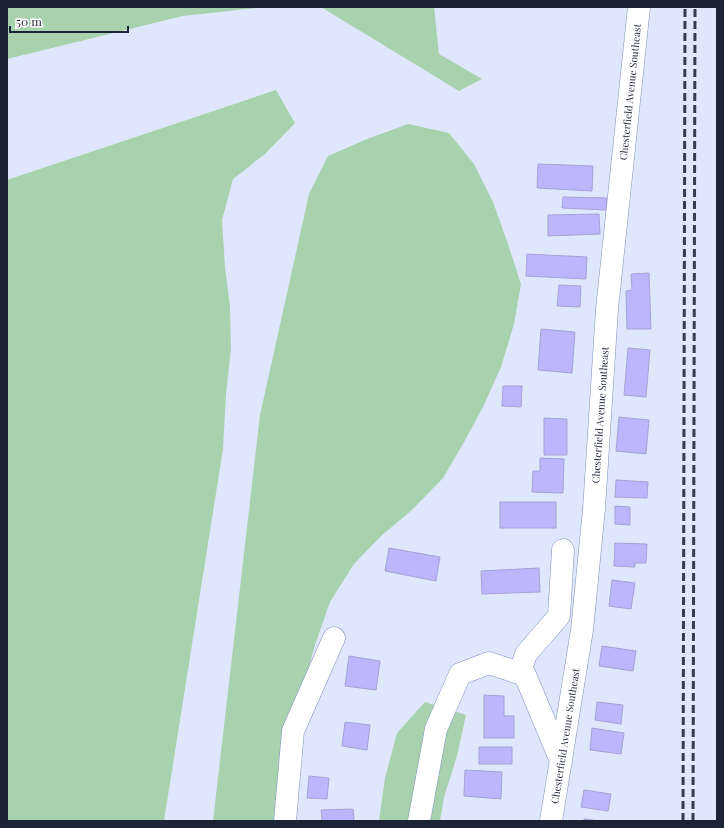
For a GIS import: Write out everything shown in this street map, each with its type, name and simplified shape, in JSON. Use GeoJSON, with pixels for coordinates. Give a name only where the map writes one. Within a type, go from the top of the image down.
{"type":"FeatureCollection","features":[{"type":"Feature","properties":{"kind":"street","name":"Chesterfield Avenue Southeast"},"geometry":{"type":"LineString","coordinates":[[551,821],[583,622],[594,509],[607,309],[639,7]]}},
{"type":"Feature","properties":{"kind":"street"},"geometry":{"type":"LineString","coordinates":[[520,673],[526,654],[559,616],[563,550]]}},
{"type":"Feature","properties":{"kind":"street"},"geometry":{"type":"LineString","coordinates":[[285,821],[293,731],[334,638]]}},
{"type":"Feature","properties":{"kind":"street"},"geometry":{"type":"LineString","coordinates":[[419,821],[436,729],[460,674],[490,663],[525,675],[561,761]]}},
{"type":"Feature","properties":{"kind":"green space"},"geometry":{"type":"Polygon","coordinates":[[[7,7],[265,7],[183,16],[7,59],[7,7]]]}},
{"type":"Feature","properties":{"kind":"green space"},"geometry":{"type":"Polygon","coordinates":[[[321,7],[434,7],[439,54],[482,79],[459,91],[321,7]]]}},
{"type":"Feature","properties":{"kind":"green space"},"geometry":{"type":"Polygon","coordinates":[[[276,90],[295,123],[266,153],[233,179],[222,220],[225,267],[230,307],[231,349],[226,394],[223,449],[164,821],[7,821],[7,180],[276,90]]]}},
{"type":"Feature","properties":{"kind":"green space"},"geometry":{"type":"Polygon","coordinates":[[[408,124],[449,133],[474,164],[493,202],[521,284],[514,324],[501,367],[483,407],[443,478],[412,510],[381,536],[354,564],[330,602],[315,645],[304,684],[284,821],[213,821],[260,415],[309,194],[328,156],[367,139],[408,124]]]}},
{"type":"Feature","properties":{"kind":"green space"},"geometry":{"type":"Polygon","coordinates":[[[425,702],[466,715],[457,756],[444,797],[440,821],[379,821],[385,778],[397,733],[425,702]]]}},
{"type":"Feature","properties":{"kind":"building"},"geometry":{"type":"Polygon","coordinates":[[[538,164],[593,166],[592,191],[537,188],[538,164]]]}},
{"type":"Feature","properties":{"kind":"building"},"geometry":{"type":"Polygon","coordinates":[[[563,197],[607,198],[606,210],[562,208],[563,197]]]}},
{"type":"Feature","properties":{"kind":"building"},"geometry":{"type":"Polygon","coordinates":[[[599,214],[600,234],[548,236],[548,215],[599,214]]]}},
{"type":"Feature","properties":{"kind":"building"},"geometry":{"type":"Polygon","coordinates":[[[527,254],[587,257],[586,279],[526,276],[527,254]]]}},
{"type":"Feature","properties":{"kind":"building"},"geometry":{"type":"Polygon","coordinates":[[[649,273],[651,329],[627,329],[626,291],[632,290],[631,274],[649,273]]]}},
{"type":"Feature","properties":{"kind":"building"},"geometry":{"type":"Polygon","coordinates":[[[559,285],[581,286],[580,307],[557,306],[559,285]]]}},
{"type":"Feature","properties":{"kind":"building"},"geometry":{"type":"Polygon","coordinates":[[[541,329],[575,332],[572,373],[538,370],[541,329]]]}},
{"type":"Feature","properties":{"kind":"building"},"geometry":{"type":"Polygon","coordinates":[[[628,348],[650,350],[646,397],[624,395],[628,348]]]}},
{"type":"Feature","properties":{"kind":"building"},"geometry":{"type":"Polygon","coordinates":[[[503,386],[522,386],[521,407],[502,406],[503,386]]]}},
{"type":"Feature","properties":{"kind":"building"},"geometry":{"type":"Polygon","coordinates":[[[619,417],[649,420],[646,454],[616,451],[619,417]]]}},
{"type":"Feature","properties":{"kind":"building"},"geometry":{"type":"Polygon","coordinates":[[[544,418],[567,419],[567,455],[544,455],[544,418]]]}},
{"type":"Feature","properties":{"kind":"building"},"geometry":{"type":"Polygon","coordinates":[[[540,458],[564,459],[563,493],[532,492],[533,471],[540,471],[540,458]]]}},
{"type":"Feature","properties":{"kind":"building"},"geometry":{"type":"Polygon","coordinates":[[[616,480],[648,482],[647,498],[615,497],[616,480]]]}},
{"type":"Feature","properties":{"kind":"building"},"geometry":{"type":"Polygon","coordinates":[[[500,502],[556,502],[556,528],[500,528],[500,502]]]}},
{"type":"Feature","properties":{"kind":"building"},"geometry":{"type":"Polygon","coordinates":[[[615,506],[630,507],[630,525],[615,524],[615,506]]]}},
{"type":"Feature","properties":{"kind":"building"},"geometry":{"type":"Polygon","coordinates":[[[615,543],[647,544],[646,563],[635,563],[635,567],[614,566],[615,543]]]}},
{"type":"Feature","properties":{"kind":"building"},"geometry":{"type":"Polygon","coordinates":[[[389,548],[440,557],[436,581],[385,571],[389,548]]]}},
{"type":"Feature","properties":{"kind":"building"},"geometry":{"type":"Polygon","coordinates":[[[539,568],[540,592],[482,594],[481,571],[539,568]]]}},
{"type":"Feature","properties":{"kind":"building"},"geometry":{"type":"Polygon","coordinates":[[[612,580],[635,583],[631,609],[609,606],[612,580]]]}},
{"type":"Feature","properties":{"kind":"building"},"geometry":{"type":"Polygon","coordinates":[[[602,646],[636,651],[633,671],[599,666],[602,646]]]}},
{"type":"Feature","properties":{"kind":"building"},"geometry":{"type":"Polygon","coordinates":[[[349,656],[380,661],[376,690],[345,686],[349,656]]]}},
{"type":"Feature","properties":{"kind":"building"},"geometry":{"type":"Polygon","coordinates":[[[484,695],[504,696],[504,716],[514,716],[514,738],[484,738],[484,695]]]}},
{"type":"Feature","properties":{"kind":"building"},"geometry":{"type":"Polygon","coordinates":[[[597,702],[623,705],[621,724],[595,720],[597,702]]]}},
{"type":"Feature","properties":{"kind":"building"},"geometry":{"type":"Polygon","coordinates":[[[345,722],[370,725],[367,750],[342,746],[345,722]]]}},
{"type":"Feature","properties":{"kind":"building"},"geometry":{"type":"Polygon","coordinates":[[[592,728],[624,733],[621,754],[590,750],[592,728]]]}},
{"type":"Feature","properties":{"kind":"building"},"geometry":{"type":"Polygon","coordinates":[[[479,747],[512,747],[512,764],[479,764],[479,747]]]}},
{"type":"Feature","properties":{"kind":"building"},"geometry":{"type":"Polygon","coordinates":[[[465,770],[502,772],[501,799],[464,796],[465,770]]]}},
{"type":"Feature","properties":{"kind":"building"},"geometry":{"type":"Polygon","coordinates":[[[309,776],[329,778],[327,799],[307,798],[309,776]]]}},
{"type":"Feature","properties":{"kind":"building"},"geometry":{"type":"Polygon","coordinates":[[[584,790],[611,794],[608,811],[581,807],[584,790]]]}},
{"type":"Feature","properties":{"kind":"building"},"geometry":{"type":"Polygon","coordinates":[[[353,809],[354,821],[322,821],[321,810],[353,809]]]}},
{"type":"Feature","properties":{"kind":"building"},"geometry":{"type":"Polygon","coordinates":[[[584,819],[600,821],[584,821],[584,819]]]}},
{"type":"Feature","properties":{"kind":"railway"},"geometry":{"type":"LineString","coordinates":[[683,821],[685,7]]}},
{"type":"Feature","properties":{"kind":"railway"},"geometry":{"type":"LineString","coordinates":[[693,821],[695,7]]}}]}
